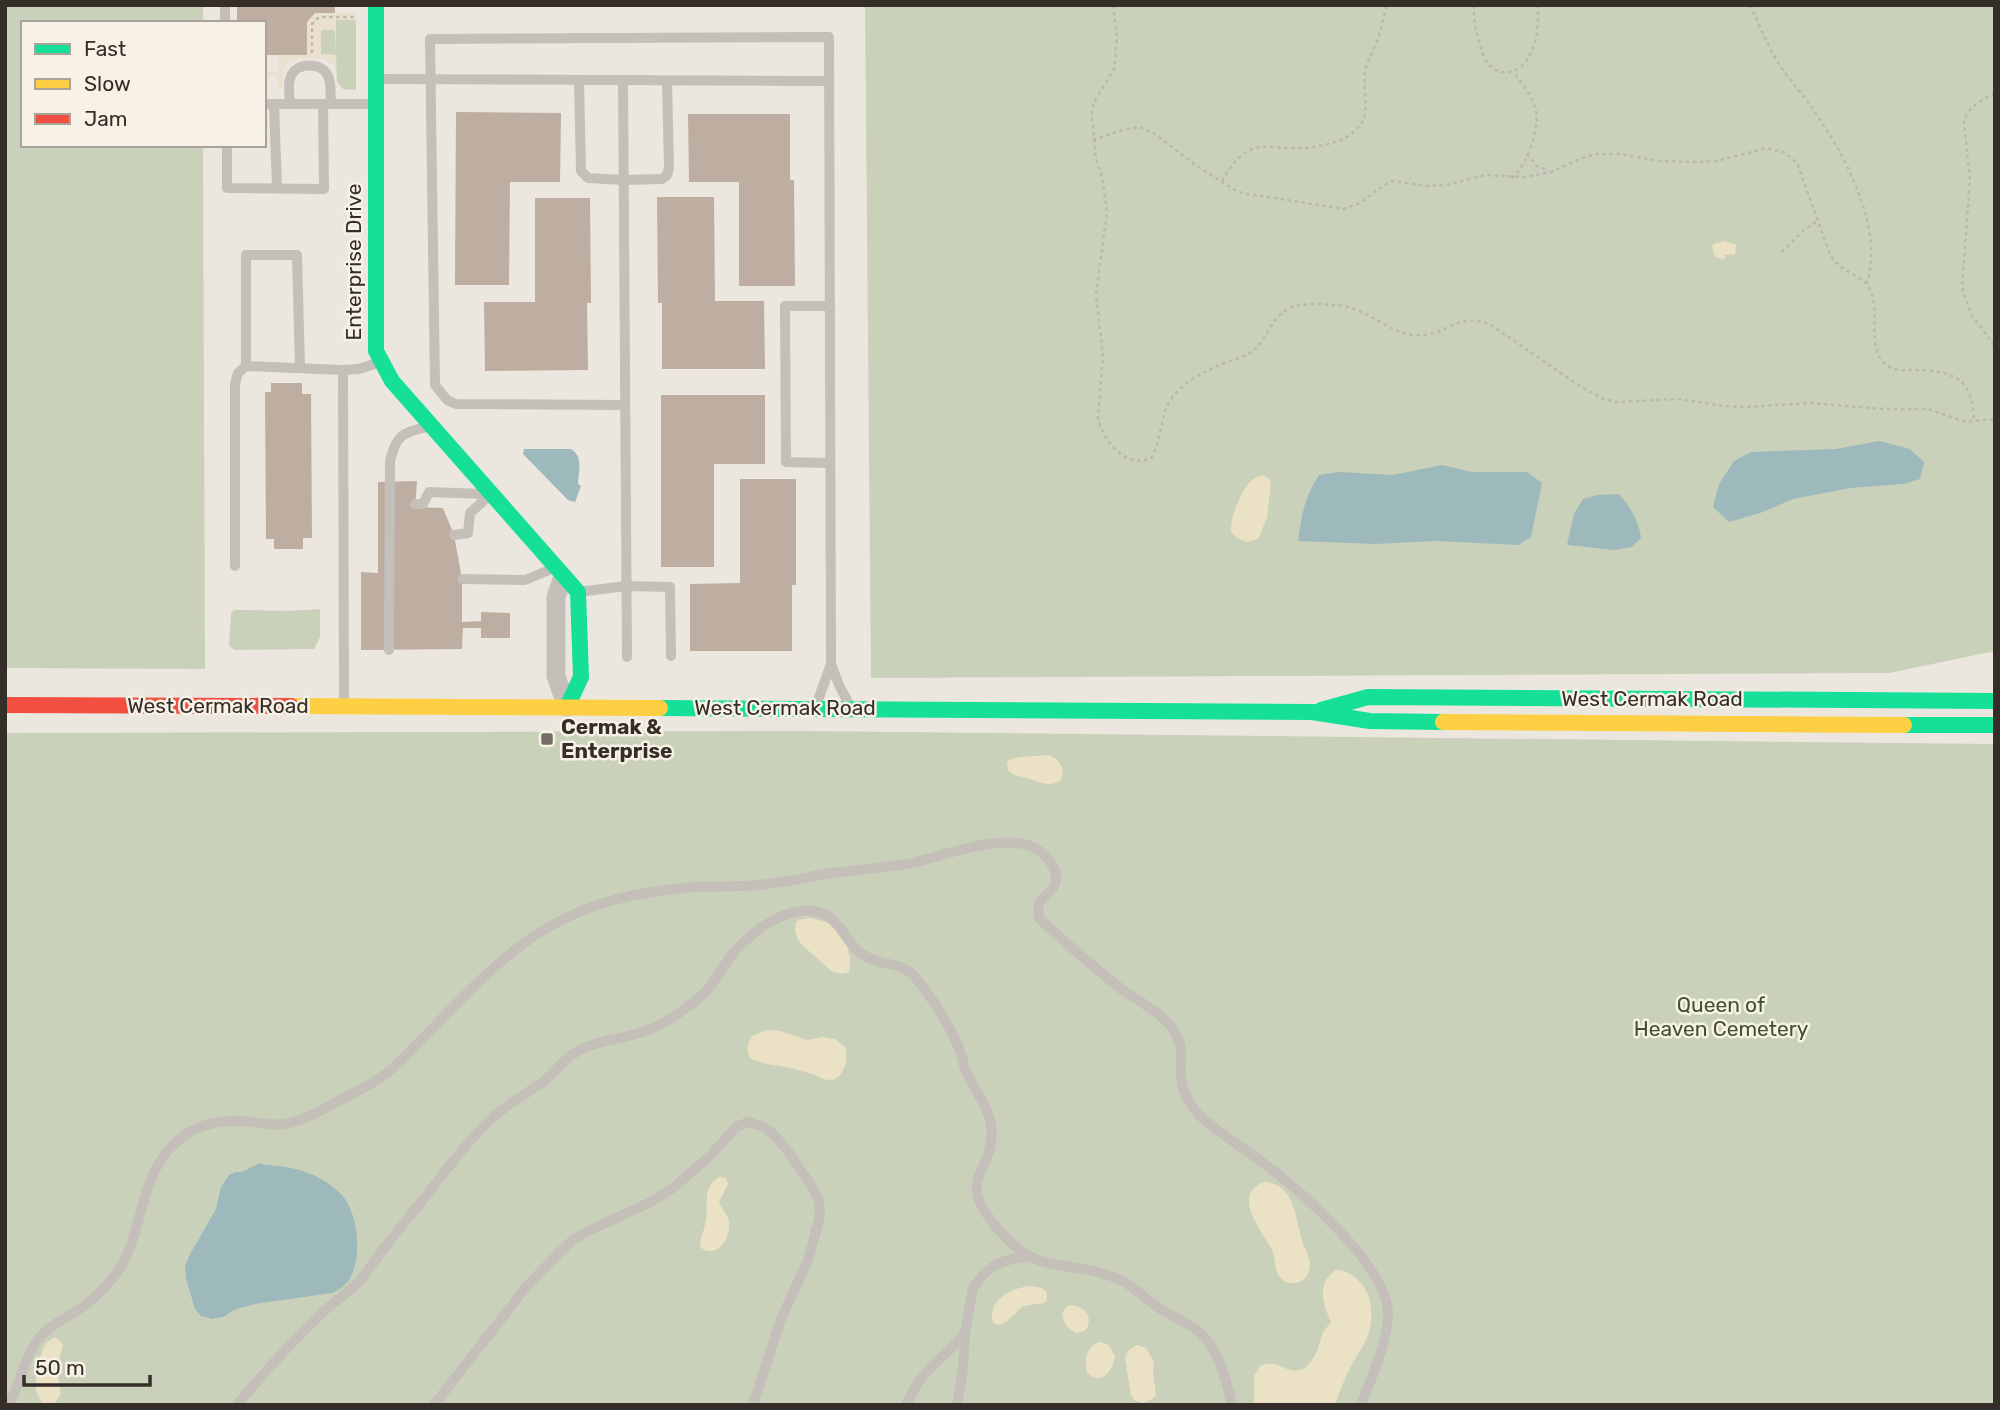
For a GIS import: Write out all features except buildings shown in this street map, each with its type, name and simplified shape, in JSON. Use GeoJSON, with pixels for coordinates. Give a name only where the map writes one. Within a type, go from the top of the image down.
{"type":"FeatureCollection","features":[{"type":"Feature","properties":{"kind":"main road","name":"Enterprise Drive"},"geometry":{"type":"LineString","coordinates":[[376,5],[376,351],[392,381],[578,592]]}},
{"type":"Feature","properties":{"kind":"main road"},"geometry":{"type":"LineString","coordinates":[[567,707],[582,677],[578,592]]}},
{"type":"Feature","properties":{"kind":"main road","name":"West Cermak Road"},"geometry":{"type":"LineString","coordinates":[[1312,712],[1368,697],[1995,701]]}},
{"type":"Feature","properties":{"kind":"main road","name":"West Cermak Road"},"geometry":{"type":"LineString","coordinates":[[5,705],[1312,712],[1370,722],[1995,725]]}},
{"type":"Feature","properties":{"kind":"street"},"geometry":{"type":"LineString","coordinates":[[559,572],[556,597],[556,676],[567,707]]}},
{"type":"Feature","properties":{"kind":"lane"},"geometry":{"type":"LineString","coordinates":[[624,405],[456,404],[447,400],[435,385],[430,39],[829,37],[831,664],[815,708]]}},
{"type":"Feature","properties":{"kind":"lane"},"geometry":{"type":"LineString","coordinates":[[227,147],[227,188],[324,189],[330,80],[327,72],[311,65],[298,67],[290,80],[290,104]]}},
{"type":"Feature","properties":{"kind":"lane"},"geometry":{"type":"LineString","coordinates":[[376,79],[829,81]]}},
{"type":"Feature","properties":{"kind":"lane"},"geometry":{"type":"LineString","coordinates":[[579,81],[581,171],[587,178],[623,180],[662,179],[667,175],[667,81]]}},
{"type":"Feature","properties":{"kind":"lane"},"geometry":{"type":"LineString","coordinates":[[623,81],[627,657]]}},
{"type":"Feature","properties":{"kind":"lane"},"geometry":{"type":"LineString","coordinates":[[277,188],[269,104],[376,104]]}},
{"type":"Feature","properties":{"kind":"lane"},"geometry":{"type":"LineString","coordinates":[[246,366],[246,255],[297,254],[300,368]]}},
{"type":"Feature","properties":{"kind":"lane"},"geometry":{"type":"LineString","coordinates":[[830,306],[785,306],[786,462],[830,463]]}},
{"type":"Feature","properties":{"kind":"lane"},"geometry":{"type":"LineString","coordinates":[[235,566],[235,384],[238,373],[246,366],[343,370],[359,369],[382,362]]}},
{"type":"Feature","properties":{"kind":"lane"},"geometry":{"type":"LineString","coordinates":[[343,370],[344,706]]}},
{"type":"Feature","properties":{"kind":"lane"},"geometry":{"type":"LineString","coordinates":[[389,650],[390,461],[394,444],[408,431],[432,426]]}},
{"type":"Feature","properties":{"kind":"lane"},"geometry":{"type":"LineString","coordinates":[[415,504],[423,504],[429,492],[491,494]]}},
{"type":"Feature","properties":{"kind":"lane"},"geometry":{"type":"LineString","coordinates":[[454,535],[468,533],[470,513],[491,494]]}},
{"type":"Feature","properties":{"kind":"lane"},"geometry":{"type":"LineString","coordinates":[[463,579],[525,580],[559,572]]}},
{"type":"Feature","properties":{"kind":"lane"},"geometry":{"type":"LineString","coordinates":[[578,592],[626,586],[670,587],[671,656]]}},
{"type":"Feature","properties":{"kind":"lane"},"geometry":{"type":"LineString","coordinates":[[831,664],[852,709]]}},
{"type":"Feature","properties":{"kind":"lane"},"geometry":{"type":"LineString","coordinates":[[9,1405],[25,1362],[41,1335],[53,1324],[88,1302],[116,1275],[130,1249],[155,1168],[163,1154],[176,1142],[200,1126],[214,1123],[244,1121],[287,1124],[369,1085],[398,1063],[486,974],[553,924],[608,901],[637,894],[699,887],[773,884],[832,873],[903,865],[971,847],[1012,843],[1028,844],[1040,851],[1049,859],[1055,872],[1055,883],[1039,904],[1037,912],[1040,919],[1089,964],[1171,1027],[1181,1048],[1183,1087],[1196,1111],[1292,1185],[1365,1260],[1385,1297],[1388,1313],[1380,1353],[1361,1405]]}},
{"type":"Feature","properties":{"kind":"lane"},"geometry":{"type":"LineString","coordinates":[[237,1405],[287,1348],[361,1280],[458,1155],[508,1104],[545,1080],[570,1056],[583,1048],[664,1024],[713,985],[735,952],[758,930],[784,915],[798,911],[811,911],[835,920],[853,947],[862,954],[909,971],[958,1044],[966,1070],[990,1122],[990,1145],[977,1181],[978,1199],[1004,1236],[1027,1256],[1041,1262],[1111,1275],[1125,1282],[1163,1312],[1200,1334],[1222,1368],[1232,1405]]}},
{"type":"Feature","properties":{"kind":"lane"},"geometry":{"type":"LineString","coordinates":[[434,1405],[526,1287],[573,1240],[651,1202],[673,1188],[710,1156],[736,1127],[748,1122],[764,1127],[786,1150],[813,1188],[819,1202],[820,1216],[808,1260],[781,1319],[753,1405]]}},
{"type":"Feature","properties":{"kind":"lane"},"geometry":{"type":"LineString","coordinates":[[957,1405],[973,1288],[995,1265],[1027,1256]]}},
{"type":"Feature","properties":{"kind":"lane"},"geometry":{"type":"LineString","coordinates":[[906,1405],[925,1373],[965,1334]]}},
{"type":"Feature","properties":{"kind":"path"},"geometry":{"type":"LineString","coordinates":[[1113,5],[1117,37],[1114,69],[1094,102],[1092,114],[1093,140],[1107,211],[1096,295],[1103,355],[1098,417],[1099,426],[1107,442],[1130,458],[1138,461],[1151,458],[1167,405],[1188,382],[1214,367],[1251,352],[1280,315],[1290,308],[1315,304],[1338,305],[1363,311],[1403,333],[1413,335],[1432,333],[1467,320],[1481,321],[1491,325],[1578,385],[1603,399],[1617,402],[1679,399],[1724,406],[1810,403],[1892,410],[1928,409],[1963,421],[1995,419]]}},
{"type":"Feature","properties":{"kind":"path"},"geometry":{"type":"LineString","coordinates":[[1222,181],[1237,160],[1245,152],[1255,148],[1320,145],[1337,141],[1357,130],[1365,111],[1366,64],[1381,29],[1386,5]]}},
{"type":"Feature","properties":{"kind":"path"},"geometry":{"type":"LineString","coordinates":[[1474,5],[1473,16],[1485,59],[1498,71],[1514,72],[1523,66],[1533,47],[1538,5]]}},
{"type":"Feature","properties":{"kind":"path"},"geometry":{"type":"LineString","coordinates":[[1750,5],[1780,67],[1809,103],[1856,182],[1868,226],[1872,267],[1867,283]]}},
{"type":"Feature","properties":{"kind":"path"},"geometry":{"type":"LineString","coordinates":[[312,56],[312,24],[319,17],[358,17]]}},
{"type":"Feature","properties":{"kind":"path"},"geometry":{"type":"LineString","coordinates":[[307,37],[312,37]]}},
{"type":"Feature","properties":{"kind":"path"},"geometry":{"type":"LineString","coordinates":[[1512,177],[1524,164],[1537,122],[1534,104],[1514,72]]}},
{"type":"Feature","properties":{"kind":"path"},"geometry":{"type":"LineString","coordinates":[[1995,94],[1972,108],[1964,121],[1970,180],[1962,287],[1971,314],[1995,347]]}},
{"type":"Feature","properties":{"kind":"path"},"geometry":{"type":"LineString","coordinates":[[1093,140],[1140,127],[1155,134],[1194,164],[1241,193],[1345,209],[1360,203],[1393,181],[1429,186],[1486,176],[1538,176],[1597,154],[1619,154],[1670,162],[1700,162],[1717,161],[1766,148],[1777,149],[1797,163],[1834,263],[1867,283],[1873,296],[1874,339],[1881,359],[1891,368],[1930,370],[1952,376],[1966,387],[1970,394],[1974,421]]}},
{"type":"Feature","properties":{"kind":"path"},"geometry":{"type":"LineString","coordinates":[[1527,155],[1537,166],[1551,172]]}},
{"type":"Feature","properties":{"kind":"path"},"geometry":{"type":"LineString","coordinates":[[1782,252],[1818,220]]}},
{"type":"Feature","properties":{"kind":"green space"},"geometry":{"type":"Polygon","coordinates":[[[5,5],[203,5],[203,21],[21,21],[21,147],[203,147],[205,669],[5,668],[5,5]]]}},
{"type":"Feature","properties":{"kind":"green space"},"geometry":{"type":"Polygon","coordinates":[[[865,5],[1995,5],[1995,651],[1889,673],[871,678],[865,5]]]}},
{"type":"Feature","properties":{"kind":"green space"},"geometry":{"type":"Polygon","coordinates":[[[336,20],[356,20],[356,90],[343,89],[337,82],[336,55],[321,54],[321,30],[335,30],[336,52],[336,20]]]}},
{"type":"Feature","properties":{"kind":"green space"},"geometry":{"type":"Polygon","coordinates":[[[320,609],[320,637],[314,649],[234,650],[229,645],[231,614],[234,610],[320,609]]]}},
{"type":"Feature","properties":{"kind":"green space","name":"Queen of Heaven Cemetery"},"geometry":{"type":"Polygon","coordinates":[[[805,731],[1995,744],[1995,1405],[5,1405],[5,733],[805,731]]]}},
{"type":"Feature","properties":{"kind":"sand"},"geometry":{"type":"Polygon","coordinates":[[[1725,241],[1736,245],[1735,254],[1725,255],[1722,260],[1715,256],[1712,247],[1725,241]]]}},
{"type":"Feature","properties":{"kind":"sand"},"geometry":{"type":"Polygon","coordinates":[[[1263,475],[1271,481],[1267,518],[1258,539],[1247,542],[1232,533],[1232,521],[1244,490],[1252,480],[1263,475]]]}},
{"type":"Feature","properties":{"kind":"sand"},"geometry":{"type":"Polygon","coordinates":[[[1049,755],[1062,767],[1062,776],[1056,783],[1041,783],[1017,776],[1008,770],[1009,760],[1049,755]]]}},
{"type":"Feature","properties":{"kind":"sand"},"geometry":{"type":"Polygon","coordinates":[[[810,918],[829,924],[840,934],[849,953],[849,972],[840,974],[832,971],[799,940],[795,930],[796,923],[810,918]]]}},
{"type":"Feature","properties":{"kind":"sand"},"geometry":{"type":"Polygon","coordinates":[[[766,1030],[780,1031],[807,1040],[823,1037],[835,1039],[845,1047],[846,1058],[841,1074],[830,1080],[754,1060],[749,1057],[747,1047],[752,1036],[766,1030]]]}},
{"type":"Feature","properties":{"kind":"sand"},"geometry":{"type":"Polygon","coordinates":[[[719,1177],[726,1178],[728,1184],[719,1202],[728,1218],[729,1230],[721,1246],[712,1251],[701,1248],[700,1242],[706,1219],[708,1193],[713,1182],[719,1177]]]}},
{"type":"Feature","properties":{"kind":"sand"},"geometry":{"type":"Polygon","coordinates":[[[1264,1182],[1282,1188],[1292,1203],[1310,1262],[1308,1273],[1299,1282],[1289,1283],[1280,1277],[1272,1250],[1252,1214],[1250,1196],[1254,1188],[1264,1182]]]}},
{"type":"Feature","properties":{"kind":"sand"},"geometry":{"type":"Polygon","coordinates":[[[1336,1270],[1350,1273],[1365,1288],[1370,1302],[1371,1318],[1366,1340],[1346,1375],[1335,1405],[1254,1405],[1254,1376],[1260,1366],[1275,1364],[1294,1371],[1300,1370],[1314,1357],[1324,1331],[1331,1322],[1323,1294],[1326,1281],[1336,1270]]]}},
{"type":"Feature","properties":{"kind":"sand"},"geometry":{"type":"Polygon","coordinates":[[[1030,1286],[1042,1288],[1047,1292],[1047,1300],[1044,1303],[1023,1306],[999,1325],[993,1323],[994,1308],[1002,1297],[1015,1289],[1030,1286]]]}},
{"type":"Feature","properties":{"kind":"sand"},"geometry":{"type":"Polygon","coordinates":[[[1072,1305],[1087,1314],[1089,1321],[1086,1330],[1077,1333],[1065,1324],[1062,1314],[1067,1306],[1072,1305]]]}},
{"type":"Feature","properties":{"kind":"sand"},"geometry":{"type":"Polygon","coordinates":[[[55,1337],[63,1344],[57,1368],[61,1394],[54,1404],[45,1405],[37,1392],[36,1375],[46,1343],[55,1337]]]}},
{"type":"Feature","properties":{"kind":"sand"},"geometry":{"type":"Polygon","coordinates":[[[1100,1342],[1109,1345],[1115,1356],[1106,1375],[1097,1378],[1087,1373],[1086,1359],[1089,1350],[1100,1342]]]}},
{"type":"Feature","properties":{"kind":"sand"},"geometry":{"type":"Polygon","coordinates":[[[1137,1345],[1146,1348],[1154,1362],[1156,1394],[1154,1398],[1143,1403],[1134,1400],[1131,1395],[1125,1358],[1129,1350],[1137,1345]]]}},
{"type":"Feature","properties":{"kind":"shaded area"},"geometry":{"type":"Polygon","coordinates":[[[315,13],[356,13],[356,20],[336,20],[336,30],[321,30],[321,54],[336,55],[336,71],[324,58],[297,58],[288,62],[283,69],[280,90],[277,76],[266,76],[266,71],[278,71],[278,55],[315,13]]]}},
{"type":"Feature","properties":{"kind":"water"},"geometry":{"type":"Polygon","coordinates":[[[1879,441],[1910,449],[1924,462],[1920,479],[1903,484],[1850,488],[1793,499],[1729,522],[1713,507],[1719,484],[1734,461],[1751,452],[1836,449],[1879,441]]]}},
{"type":"Feature","properties":{"kind":"water"},"geometry":{"type":"Polygon","coordinates":[[[524,449],[571,449],[575,452],[579,464],[578,484],[581,486],[575,502],[568,500],[523,454],[524,449]]]}},
{"type":"Feature","properties":{"kind":"water"},"geometry":{"type":"Polygon","coordinates":[[[1442,465],[1472,472],[1527,472],[1542,483],[1531,537],[1518,545],[1436,541],[1375,544],[1298,541],[1304,506],[1319,475],[1339,472],[1393,475],[1442,465]]]}},
{"type":"Feature","properties":{"kind":"water"},"geometry":{"type":"Polygon","coordinates":[[[1619,494],[1633,514],[1640,532],[1641,538],[1632,547],[1615,550],[1567,545],[1574,514],[1583,499],[1619,494]]]}},
{"type":"Feature","properties":{"kind":"water"},"geometry":{"type":"Polygon","coordinates":[[[260,1163],[305,1172],[323,1180],[340,1193],[351,1212],[357,1235],[353,1271],[345,1285],[332,1293],[255,1304],[212,1319],[201,1316],[195,1309],[185,1266],[216,1209],[221,1187],[229,1175],[260,1163]]]}},
{"type":"Feature","properties":{"kind":"traffic: fast"},"geometry":{"type":"LineString","coordinates":[[376,5],[376,351],[392,381],[578,592],[581,677],[567,707]]}},
{"type":"Feature","properties":{"kind":"traffic: fast"},"geometry":{"type":"LineString","coordinates":[[1321,710],[1368,697],[1995,701]]}},
{"type":"Feature","properties":{"kind":"traffic: fast"},"geometry":{"type":"LineString","coordinates":[[660,708],[1312,712],[1370,721],[1443,722]]}},
{"type":"Feature","properties":{"kind":"traffic: fast"},"geometry":{"type":"LineString","coordinates":[[1904,725],[1995,725]]}},
{"type":"Feature","properties":{"kind":"traffic: slow"},"geometry":{"type":"LineString","coordinates":[[291,706],[660,708]]}},
{"type":"Feature","properties":{"kind":"traffic: slow"},"geometry":{"type":"LineString","coordinates":[[1443,722],[1904,725]]}},
{"type":"Feature","properties":{"kind":"traffic: jam"},"geometry":{"type":"LineString","coordinates":[[5,705],[291,706]]}},
{"type":"Feature","properties":{"kind":"place","name":"Cermak & Enterprise"},"geometry":{"type":"Point","coordinates":[547,739]}}]}
